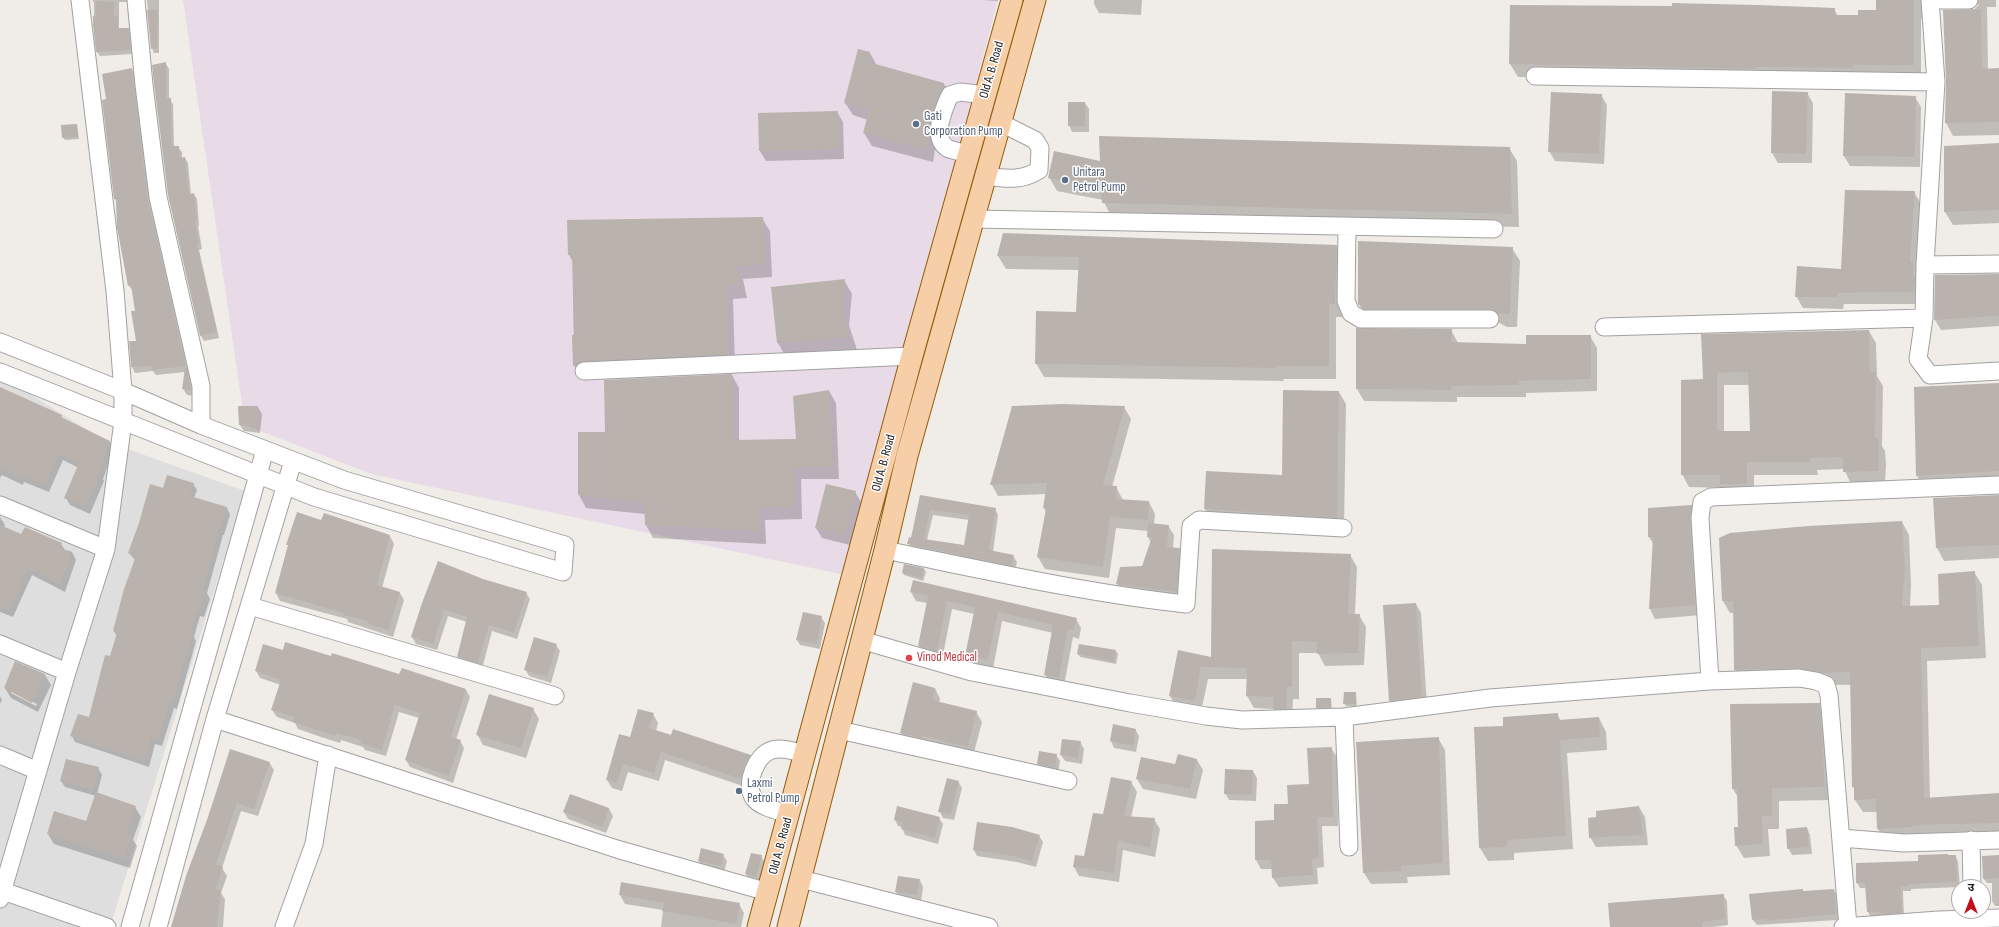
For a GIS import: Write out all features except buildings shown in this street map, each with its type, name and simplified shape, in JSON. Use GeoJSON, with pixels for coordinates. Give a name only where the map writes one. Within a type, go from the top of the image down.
{"type":"FeatureCollection","features":[{"type":"Feature","properties":{"kind":"main road","name":"Old A. B. Road"},"geometry":{"type":"LineString","coordinates":[[758,927],[912,356],[1012,0]]}},
{"type":"Feature","properties":{"kind":"main road","name":"Old A. B. Road"},"geometry":{"type":"LineString","coordinates":[[792,925],[801,879],[885,550],[907,456],[1035,0]]}},
{"type":"Feature","properties":{"kind":"street"},"geometry":{"type":"LineString","coordinates":[[80,0],[116,291],[123,391],[123,421],[106,549],[67,672],[1,894],[107,927]]}},
{"type":"Feature","properties":{"kind":"street"},"geometry":{"type":"LineString","coordinates":[[136,0],[144,85],[158,197],[201,386],[201,425]]}},
{"type":"Feature","properties":{"kind":"street"},"geometry":{"type":"LineString","coordinates":[[1969,0],[1930,0],[1936,82],[1925,265],[1924,318],[1918,360],[1930,375],[1999,371]]}},
{"type":"Feature","properties":{"kind":"street"},"geometry":{"type":"LineString","coordinates":[[1535,76],[1936,82]]}},
{"type":"Feature","properties":{"kind":"street"},"geometry":{"type":"LineString","coordinates":[[968,154],[946,147],[939,130],[943,112],[950,95],[960,92],[985,95]]}},
{"type":"Feature","properties":{"kind":"street"},"geometry":{"type":"LineString","coordinates":[[986,176],[1015,178],[1028,177],[1039,170],[1040,148],[1035,140],[1001,123]]}},
{"type":"Feature","properties":{"kind":"street"},"geometry":{"type":"LineString","coordinates":[[974,219],[1494,229]]}},
{"type":"Feature","properties":{"kind":"street"},"geometry":{"type":"LineString","coordinates":[[1347,226],[1346,301],[1351,313],[1361,319],[1490,319]]}},
{"type":"Feature","properties":{"kind":"street"},"geometry":{"type":"LineString","coordinates":[[1925,265],[1999,264]]}},
{"type":"Feature","properties":{"kind":"street"},"geometry":{"type":"LineString","coordinates":[[1604,327],[1924,318]]}},
{"type":"Feature","properties":{"kind":"street"},"geometry":{"type":"LineString","coordinates":[[0,342],[123,391],[201,425],[344,480],[565,545],[563,572],[314,497],[0,372]]}},
{"type":"Feature","properties":{"kind":"street"},"geometry":{"type":"LineString","coordinates":[[584,370],[912,356]]}},
{"type":"Feature","properties":{"kind":"street"},"geometry":{"type":"LineString","coordinates":[[130,927],[265,450]]}},
{"type":"Feature","properties":{"kind":"street"},"geometry":{"type":"LineString","coordinates":[[158,927],[215,719],[250,606],[292,461]]}},
{"type":"Feature","properties":{"kind":"street"},"geometry":{"type":"LineString","coordinates":[[1710,681],[1700,518],[1702,502],[1711,497],[1999,485]]}},
{"type":"Feature","properties":{"kind":"street"},"geometry":{"type":"LineString","coordinates":[[0,505],[106,549]]}},
{"type":"Feature","properties":{"kind":"street"},"geometry":{"type":"LineString","coordinates":[[885,550],[996,573],[1186,604],[1191,526],[1199,520],[1343,528]]}},
{"type":"Feature","properties":{"kind":"street"},"geometry":{"type":"LineString","coordinates":[[250,606],[555,696]]}},
{"type":"Feature","properties":{"kind":"street"},"geometry":{"type":"LineString","coordinates":[[861,640],[972,672],[1206,716],[1242,720],[1344,717],[1490,698],[1710,681],[1799,678],[1816,681],[1826,685],[1829,695],[1848,926]]}},
{"type":"Feature","properties":{"kind":"street"},"geometry":{"type":"LineString","coordinates":[[0,644],[67,672]]}},
{"type":"Feature","properties":{"kind":"street"},"geometry":{"type":"LineString","coordinates":[[1344,717],[1349,847]]}},
{"type":"Feature","properties":{"kind":"street"},"geometry":{"type":"LineString","coordinates":[[215,719],[620,850],[768,892]]}},
{"type":"Feature","properties":{"kind":"street"},"geometry":{"type":"LineString","coordinates":[[839,730],[1068,781]]}},
{"type":"Feature","properties":{"kind":"street"},"geometry":{"type":"LineString","coordinates":[[789,814],[759,803],[753,798],[750,787],[754,771],[761,757],[771,751],[792,750],[805,755]]}},
{"type":"Feature","properties":{"kind":"street"},"geometry":{"type":"LineString","coordinates":[[0,755],[38,771]]}},
{"type":"Feature","properties":{"kind":"street"},"geometry":{"type":"LineString","coordinates":[[284,927],[314,844],[328,755]]}},
{"type":"Feature","properties":{"kind":"street"},"geometry":{"type":"LineString","coordinates":[[1841,838],[1904,843],[1999,840]]}},
{"type":"Feature","properties":{"kind":"street"},"geometry":{"type":"LineString","coordinates":[[1971,840],[1972,879]]}},
{"type":"Feature","properties":{"kind":"street"},"geometry":{"type":"LineString","coordinates":[[801,879],[989,927]]}},
{"type":"Feature","properties":{"kind":"street"},"geometry":{"type":"LineString","coordinates":[[1843,927],[1939,924],[1957,919]]}},
{"type":"Feature","properties":{"kind":"shaded area"},"geometry":{"type":"Polygon","coordinates":[[[183,0],[998,0],[845,575],[371,474],[245,425],[183,0]]]}},
{"type":"Feature","properties":{"kind":"shaded area"},"geometry":{"type":"Polygon","coordinates":[[[0,375],[105,441],[245,491],[110,927],[0,927],[0,375]]]}},
{"type":"Feature","properties":{"kind":"place","name":"Gati Corporation Pump"},"geometry":{"type":"Point","coordinates":[916,124]}},
{"type":"Feature","properties":{"kind":"place","name":"Unitara Petrol Pump"},"geometry":{"type":"Point","coordinates":[1065,180]}},
{"type":"Feature","properties":{"kind":"place","name":"Vinod Medical"},"geometry":{"type":"Point","coordinates":[909,658]}},
{"type":"Feature","properties":{"kind":"place","name":"Laxmi Petrol Pump"},"geometry":{"type":"Point","coordinates":[739,791]}}]}
